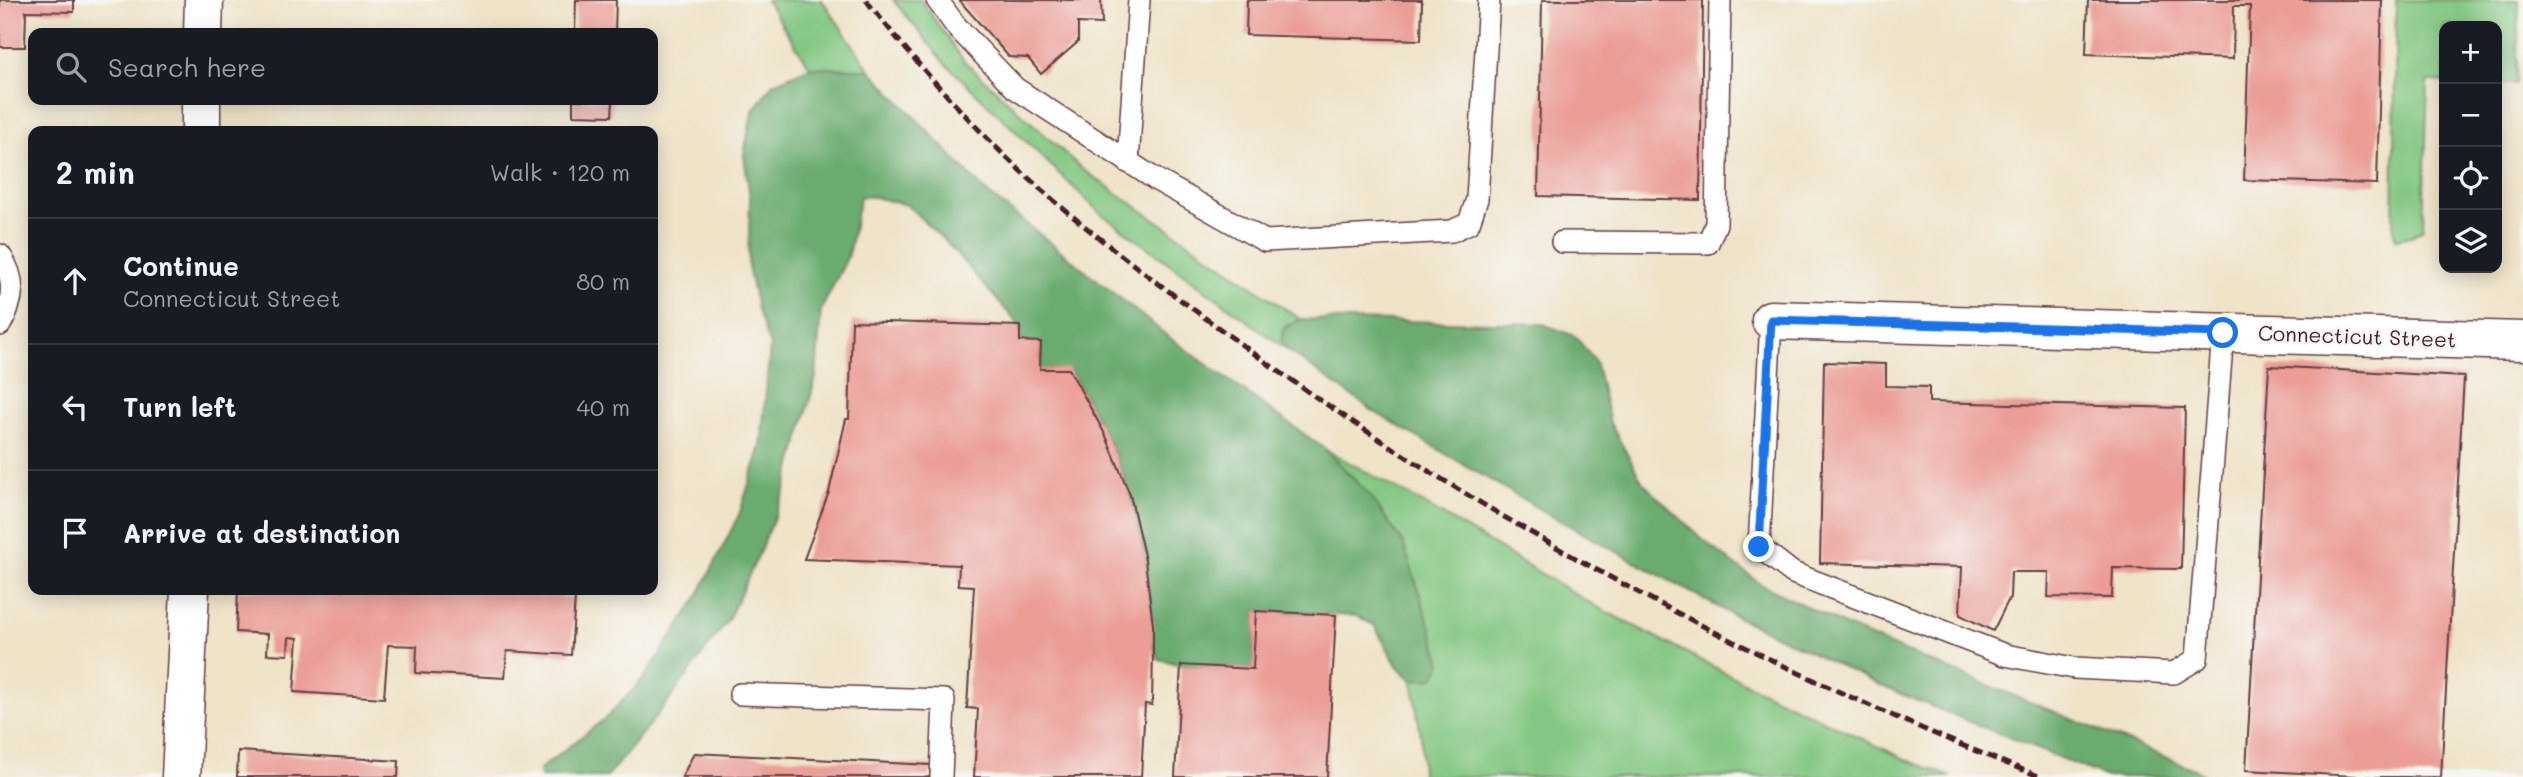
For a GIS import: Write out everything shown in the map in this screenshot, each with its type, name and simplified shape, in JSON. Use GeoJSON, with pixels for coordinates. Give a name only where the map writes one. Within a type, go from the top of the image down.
{"type":"FeatureCollection","features":[{"type":"Feature","properties":{"kind":"street"},"geometry":{"type":"LineString","coordinates":[[203,28],[204,0]]}},
{"type":"Feature","properties":{"kind":"street"},"geometry":{"type":"LineString","coordinates":[[201,105],[201,126]]}},
{"type":"Feature","properties":{"kind":"street","name":"Connecticut Street"},"geometry":{"type":"LineString","coordinates":[[1771,320],[2523,341]]}},
{"type":"Feature","properties":{"kind":"street"},"geometry":{"type":"LineString","coordinates":[[181,777],[190,595]]}},
{"type":"Feature","properties":{"kind":"lane"},"geometry":{"type":"LineString","coordinates":[[937,0],[956,26],[1015,89],[1155,179],[1265,241],[1452,231],[1469,223],[1477,199],[1489,0]]}},
{"type":"Feature","properties":{"kind":"lane"},"geometry":{"type":"LineString","coordinates":[[1128,162],[1139,0]]}},
{"type":"Feature","properties":{"kind":"lane"},"geometry":{"type":"LineString","coordinates":[[1562,242],[1708,243],[1716,224],[1720,0]]}},
{"type":"Feature","properties":{"kind":"lane"},"geometry":{"type":"LineString","coordinates":[[0,255],[23,283],[0,325]]}},
{"type":"Feature","properties":{"kind":"lane"},"geometry":{"type":"LineString","coordinates":[[1771,320],[1759,547],[1793,573],[2006,655],[2074,668],[2174,673],[2197,659],[2223,333]]}},
{"type":"Feature","properties":{"kind":"lane"},"geometry":{"type":"LineString","coordinates":[[740,694],[944,700],[941,777]]}},
{"type":"Feature","properties":{"kind":"green space"},"geometry":{"type":"Polygon","coordinates":[[[766,0],[822,0],[870,70],[810,67],[766,0]]]}},
{"type":"Feature","properties":{"kind":"green space"},"geometry":{"type":"Polygon","coordinates":[[[893,0],[921,0],[964,61],[1082,169],[1300,319],[1285,327],[1281,340],[1290,352],[1099,212],[945,63],[893,0]]]}},
{"type":"Feature","properties":{"kind":"green space"},"geometry":{"type":"Polygon","coordinates":[[[2396,0],[2519,0],[2516,84],[2502,84],[2502,21],[2439,21],[2439,82],[2428,82],[2423,229],[2412,236],[2396,239],[2393,229],[2396,0]]]}},
{"type":"Feature","properties":{"kind":"green space"},"geometry":{"type":"Polygon","coordinates":[[[810,67],[870,70],[984,190],[1170,338],[1325,449],[1370,496],[1403,543],[1442,663],[1433,678],[1412,680],[1398,667],[1374,625],[1357,616],[1256,611],[1253,669],[1181,665],[1159,659],[1153,639],[1145,562],[1131,496],[1111,447],[1070,370],[1040,369],[1041,343],[1020,341],[1020,326],[947,243],[907,205],[860,196],[848,256],[821,310],[816,377],[785,491],[728,620],[670,699],[607,777],[540,777],[539,770],[607,717],[645,677],[696,600],[739,515],[761,446],[770,346],[757,309],[748,267],[750,198],[744,155],[752,112],[773,83],[810,67]]]}},
{"type":"Feature","properties":{"kind":"green space"},"geometry":{"type":"Polygon","coordinates":[[[1300,319],[1543,324],[1575,336],[1595,361],[1610,423],[1643,483],[1703,540],[1762,585],[1863,634],[2199,771],[2207,777],[2107,777],[1886,688],[1729,613],[1553,517],[1373,411],[1290,352],[1281,340],[1285,327],[1300,319]]]}},
{"type":"Feature","properties":{"kind":"green space"},"geometry":{"type":"Polygon","coordinates":[[[1325,449],[1426,505],[1597,607],[1753,687],[1907,760],[1951,777],[1422,777],[1421,737],[1412,680],[1433,677],[1441,663],[1403,543],[1370,496],[1325,449]]]}},
{"type":"Feature","properties":{"kind":"building"},"geometry":{"type":"Polygon","coordinates":[[[0,0],[74,0],[74,12],[26,11],[25,47],[0,47],[0,0]]]}},
{"type":"Feature","properties":{"kind":"building"},"geometry":{"type":"Polygon","coordinates":[[[576,0],[616,0],[615,28],[575,28],[576,0]]]}},
{"type":"Feature","properties":{"kind":"building"},"geometry":{"type":"Polygon","coordinates":[[[959,0],[1101,0],[1102,24],[1078,23],[1078,42],[1041,74],[1028,58],[1009,57],[959,0]]]}},
{"type":"Feature","properties":{"kind":"building"},"geometry":{"type":"Polygon","coordinates":[[[1247,0],[1422,0],[1421,40],[1246,35],[1247,0]]]}},
{"type":"Feature","properties":{"kind":"building"},"geometry":{"type":"Polygon","coordinates":[[[1542,0],[1703,0],[1700,200],[1538,196],[1542,0]]]}},
{"type":"Feature","properties":{"kind":"building"},"geometry":{"type":"Polygon","coordinates":[[[2088,0],[2382,0],[2377,184],[2244,180],[2250,6],[2234,6],[2233,59],[2086,54],[2088,0]]]}},
{"type":"Feature","properties":{"kind":"building"},"geometry":{"type":"Polygon","coordinates":[[[573,105],[613,105],[612,116],[573,115],[573,105]]]}},
{"type":"Feature","properties":{"kind":"building"},"geometry":{"type":"Polygon","coordinates":[[[852,321],[1020,326],[1020,341],[1041,342],[1040,369],[1069,369],[1106,436],[1130,495],[1145,560],[1153,625],[1152,705],[1145,704],[1141,777],[974,777],[978,709],[967,708],[974,586],[958,585],[959,565],[804,559],[829,492],[846,419],[849,419],[852,321]]]}},
{"type":"Feature","properties":{"kind":"building"},"geometry":{"type":"Polygon","coordinates":[[[1824,362],[1886,364],[1886,386],[1929,387],[1929,402],[2185,408],[2181,569],[2113,568],[2112,598],[2048,597],[2049,572],[2011,572],[2010,597],[1993,631],[1960,615],[1962,567],[1820,563],[1824,362]]]}},
{"type":"Feature","properties":{"kind":"building"},"geometry":{"type":"Polygon","coordinates":[[[2269,366],[2464,377],[2441,777],[2374,777],[2246,770],[2269,366]]]}},
{"type":"Feature","properties":{"kind":"building"},"geometry":{"type":"Polygon","coordinates":[[[238,595],[550,595],[575,598],[571,655],[507,651],[505,678],[416,673],[417,646],[388,645],[384,698],[294,692],[298,638],[289,637],[288,655],[267,654],[268,634],[236,632],[238,595]]]}},
{"type":"Feature","properties":{"kind":"building"},"geometry":{"type":"Polygon","coordinates":[[[1256,611],[1336,615],[1327,777],[1175,777],[1181,665],[1253,669],[1256,611]]]}},
{"type":"Feature","properties":{"kind":"building"},"geometry":{"type":"Polygon","coordinates":[[[238,751],[399,761],[398,777],[237,777],[238,751]]]}},
{"type":"Feature","properties":{"kind":"building"},"geometry":{"type":"Polygon","coordinates":[[[694,753],[931,765],[930,777],[682,777],[694,753]]]}},
{"type":"Feature","properties":{"kind":"railway"},"geometry":{"type":"LineString","coordinates":[[866,0],[953,102],[1035,184],[1143,272],[1322,401],[1419,465],[1619,582],[1827,686],[2041,777]]}},
{"type":"Feature","properties":{"kind":"route"},"geometry":{"type":"LineString","coordinates":[[1759,547],[1771,320],[2223,333]]}}]}
